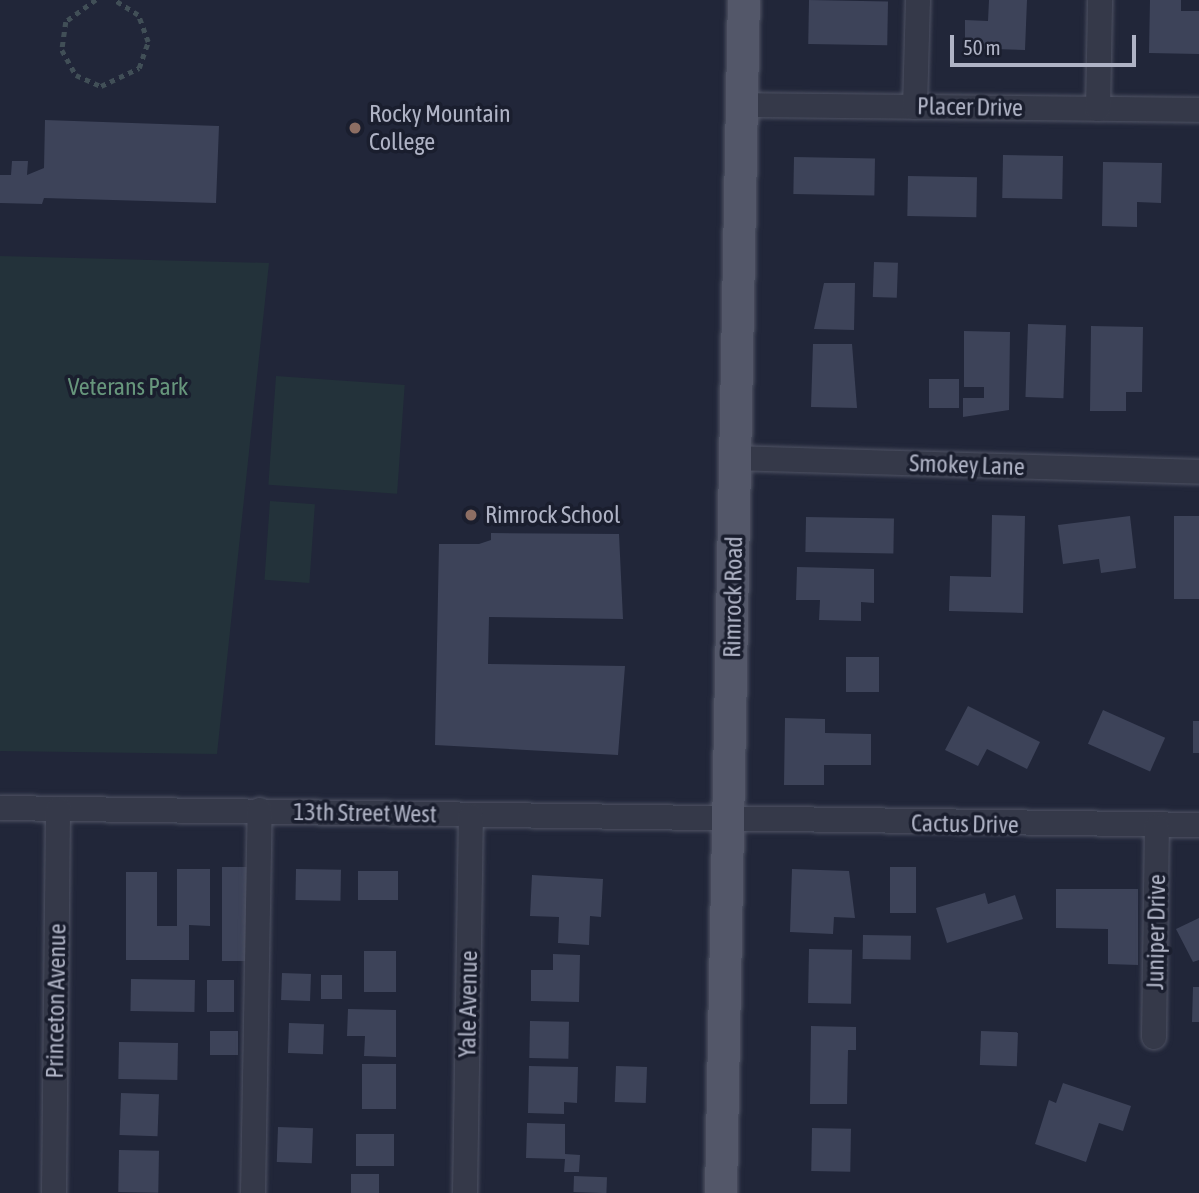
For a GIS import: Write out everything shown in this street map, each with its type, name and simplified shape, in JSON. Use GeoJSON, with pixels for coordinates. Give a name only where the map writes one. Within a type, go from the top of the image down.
{"type":"FeatureCollection","features":[{"type":"Feature","properties":{"kind":"main road","name":"Rimrock Road"},"geometry":{"type":"LineString","coordinates":[[721,1193],[731,820],[744,0]]}},
{"type":"Feature","properties":{"kind":"street"},"geometry":{"type":"LineString","coordinates":[[915,107],[918,0]]}},
{"type":"Feature","properties":{"kind":"street"},"geometry":{"type":"LineString","coordinates":[[1097,109],[1100,0]]}},
{"type":"Feature","properties":{"kind":"street","name":"Placer Drive"},"geometry":{"type":"LineString","coordinates":[[741,105],[1199,110]]}},
{"type":"Feature","properties":{"kind":"street","name":"Smokey Lane"},"geometry":{"type":"LineString","coordinates":[[735,458],[1199,472]]}},
{"type":"Feature","properties":{"kind":"street","name":"13th Street West"},"geometry":{"type":"LineString","coordinates":[[0,808],[260,810],[731,820]]}},
{"type":"Feature","properties":{"kind":"street","name":"Princeton Avenue"},"geometry":{"type":"LineString","coordinates":[[54,1193],[58,809]]}},
{"type":"Feature","properties":{"kind":"street"},"geometry":{"type":"LineString","coordinates":[[253,1193],[260,810]]}},
{"type":"Feature","properties":{"kind":"street","name":"Yale Avenue"},"geometry":{"type":"LineString","coordinates":[[465,1193],[471,816]]}},
{"type":"Feature","properties":{"kind":"street","name":"Cactus Drive"},"geometry":{"type":"LineString","coordinates":[[731,820],[1157,827],[1199,825]]}},
{"type":"Feature","properties":{"kind":"street","name":"Juniper Drive"},"geometry":{"type":"LineString","coordinates":[[1154,1037],[1157,827]]}},
{"type":"Feature","properties":{"kind":"path"},"geometry":{"type":"LineString","coordinates":[[94,0],[66,22],[62,50],[76,75],[102,86],[139,68],[148,42],[138,15],[114,0]]}},
{"type":"Feature","properties":{"kind":"green space","name":"Veterans Park"},"geometry":{"type":"Polygon","coordinates":[[[0,256],[269,263],[217,754],[0,751],[0,256]]]}},
{"type":"Feature","properties":{"kind":"green space"},"geometry":{"type":"Polygon","coordinates":[[[276,376],[405,385],[397,494],[268,485],[276,376]]]}},
{"type":"Feature","properties":{"kind":"green space"},"geometry":{"type":"Polygon","coordinates":[[[270,501],[315,504],[309,583],[264,580],[270,501]]]}},
{"type":"Feature","properties":{"kind":"building"},"geometry":{"type":"Polygon","coordinates":[[[809,0],[888,1],[887,45],[808,44],[809,0]]]}},
{"type":"Feature","properties":{"kind":"building"},"geometry":{"type":"Polygon","coordinates":[[[989,0],[1027,0],[1025,50],[965,48],[965,20],[988,21],[989,0]]]}},
{"type":"Feature","properties":{"kind":"building"},"geometry":{"type":"Polygon","coordinates":[[[1150,0],[1181,0],[1181,11],[1199,11],[1199,54],[1149,53],[1150,0]]]}},
{"type":"Feature","properties":{"kind":"building"},"geometry":{"type":"Polygon","coordinates":[[[45,120],[219,126],[216,203],[44,198],[42,204],[0,203],[0,175],[11,175],[12,161],[28,161],[27,175],[44,168],[45,120]]]}},
{"type":"Feature","properties":{"kind":"building"},"geometry":{"type":"Polygon","coordinates":[[[1003,155],[1063,156],[1062,199],[1002,198],[1003,155]]]}},
{"type":"Feature","properties":{"kind":"building"},"geometry":{"type":"Polygon","coordinates":[[[794,157],[875,158],[874,195],[793,194],[794,157]]]}},
{"type":"Feature","properties":{"kind":"building"},"geometry":{"type":"Polygon","coordinates":[[[1103,162],[1162,163],[1161,203],[1137,202],[1137,227],[1102,226],[1103,162]]]}},
{"type":"Feature","properties":{"kind":"building"},"geometry":{"type":"Polygon","coordinates":[[[908,176],[977,177],[976,217],[907,216],[908,176]]]}},
{"type":"Feature","properties":{"kind":"building"},"geometry":{"type":"Polygon","coordinates":[[[874,262],[898,263],[897,298],[873,297],[874,262]]]}},
{"type":"Feature","properties":{"kind":"building"},"geometry":{"type":"Polygon","coordinates":[[[824,283],[855,283],[854,330],[814,329],[824,283]]]}},
{"type":"Feature","properties":{"kind":"building"},"geometry":{"type":"Polygon","coordinates":[[[1028,324],[1066,325],[1063,398],[1025,397],[1028,324]]]}},
{"type":"Feature","properties":{"kind":"building"},"geometry":{"type":"Polygon","coordinates":[[[1091,326],[1143,327],[1142,392],[1126,392],[1126,411],[1090,411],[1091,326]]]}},
{"type":"Feature","properties":{"kind":"building"},"geometry":{"type":"Polygon","coordinates":[[[964,331],[1010,332],[1009,410],[963,417],[963,398],[984,398],[984,387],[964,387],[964,331]]]}},
{"type":"Feature","properties":{"kind":"building"},"geometry":{"type":"Polygon","coordinates":[[[813,344],[852,344],[857,408],[811,407],[813,344]]]}},
{"type":"Feature","properties":{"kind":"building"},"geometry":{"type":"Polygon","coordinates":[[[929,379],[959,379],[959,408],[929,408],[929,379]]]}},
{"type":"Feature","properties":{"kind":"building"},"geometry":{"type":"Polygon","coordinates":[[[992,515],[1025,516],[1023,613],[949,611],[950,576],[991,577],[992,515]]]}},
{"type":"Feature","properties":{"kind":"building"},"geometry":{"type":"Polygon","coordinates":[[[1130,516],[1136,568],[1101,573],[1099,559],[1063,564],[1058,525],[1130,516]]]}},
{"type":"Feature","properties":{"kind":"building"},"geometry":{"type":"Polygon","coordinates":[[[1174,516],[1199,516],[1199,599],[1174,599],[1174,516]]]}},
{"type":"Feature","properties":{"kind":"building"},"geometry":{"type":"Polygon","coordinates":[[[806,517],[894,519],[893,554],[805,552],[806,517]]]}},
{"type":"Feature","properties":{"kind":"building"},"geometry":{"type":"Polygon","coordinates":[[[491,533],[619,534],[623,619],[489,617],[488,664],[625,666],[618,755],[435,745],[439,544],[479,544],[491,540],[491,533]]]}},
{"type":"Feature","properties":{"kind":"building"},"geometry":{"type":"Polygon","coordinates":[[[797,567],[874,569],[874,603],[861,602],[861,621],[819,620],[820,600],[796,600],[797,567]]]}},
{"type":"Feature","properties":{"kind":"building"},"geometry":{"type":"Polygon","coordinates":[[[846,657],[879,657],[879,692],[846,692],[846,657]]]}},
{"type":"Feature","properties":{"kind":"building"},"geometry":{"type":"Polygon","coordinates":[[[968,706],[1040,742],[1027,769],[987,749],[978,766],[945,750],[968,706]]]}},
{"type":"Feature","properties":{"kind":"building"},"geometry":{"type":"Polygon","coordinates":[[[1103,710],[1165,738],[1150,771],[1088,744],[1103,710]]]}},
{"type":"Feature","properties":{"kind":"building"},"geometry":{"type":"Polygon","coordinates":[[[785,718],[825,719],[825,733],[871,734],[871,765],[824,765],[824,785],[784,785],[785,718]]]}},
{"type":"Feature","properties":{"kind":"building"},"geometry":{"type":"Polygon","coordinates":[[[1193,721],[1199,721],[1199,753],[1193,753],[1193,721]]]}},
{"type":"Feature","properties":{"kind":"building"},"geometry":{"type":"Polygon","coordinates":[[[222,867],[251,867],[251,961],[222,961],[222,867]]]}},
{"type":"Feature","properties":{"kind":"building"},"geometry":{"type":"Polygon","coordinates":[[[890,867],[916,867],[916,913],[890,913],[890,867]]]}},
{"type":"Feature","properties":{"kind":"building"},"geometry":{"type":"Polygon","coordinates":[[[177,869],[210,869],[210,926],[189,925],[189,960],[126,960],[126,872],[157,872],[157,926],[177,926],[177,869]]]}},
{"type":"Feature","properties":{"kind":"building"},"geometry":{"type":"Polygon","coordinates":[[[296,869],[341,870],[340,901],[295,900],[296,869]]]}},
{"type":"Feature","properties":{"kind":"building"},"geometry":{"type":"Polygon","coordinates":[[[792,869],[849,871],[855,918],[834,917],[833,934],[790,932],[792,869]]]}},
{"type":"Feature","properties":{"kind":"building"},"geometry":{"type":"Polygon","coordinates":[[[358,871],[398,871],[398,900],[358,900],[358,871]]]}},
{"type":"Feature","properties":{"kind":"building"},"geometry":{"type":"Polygon","coordinates":[[[532,875],[603,879],[601,917],[590,916],[589,945],[558,943],[559,917],[530,916],[532,875]]]}},
{"type":"Feature","properties":{"kind":"building"},"geometry":{"type":"Polygon","coordinates":[[[1056,889],[1138,889],[1138,965],[1108,964],[1108,929],[1056,928],[1056,889]]]}},
{"type":"Feature","properties":{"kind":"building"},"geometry":{"type":"Polygon","coordinates":[[[985,893],[988,904],[1015,895],[1023,919],[947,943],[936,908],[985,893]]]}},
{"type":"Feature","properties":{"kind":"building"},"geometry":{"type":"Polygon","coordinates":[[[1199,918],[1199,960],[1193,962],[1176,929],[1199,918]]]}},
{"type":"Feature","properties":{"kind":"building"},"geometry":{"type":"Polygon","coordinates":[[[863,935],[911,936],[911,960],[863,959],[863,935]]]}},
{"type":"Feature","properties":{"kind":"building"},"geometry":{"type":"Polygon","coordinates":[[[809,949],[852,950],[851,1004],[808,1003],[809,949]]]}},
{"type":"Feature","properties":{"kind":"building"},"geometry":{"type":"Polygon","coordinates":[[[364,951],[396,951],[396,992],[364,992],[364,951]]]}},
{"type":"Feature","properties":{"kind":"building"},"geometry":{"type":"Polygon","coordinates":[[[553,954],[580,955],[579,1002],[531,1001],[531,970],[553,970],[553,954]]]}},
{"type":"Feature","properties":{"kind":"building"},"geometry":{"type":"Polygon","coordinates":[[[282,973],[311,974],[310,1001],[281,1000],[282,973]]]}},
{"type":"Feature","properties":{"kind":"building"},"geometry":{"type":"Polygon","coordinates":[[[321,975],[342,975],[342,999],[321,999],[321,975]]]}},
{"type":"Feature","properties":{"kind":"building"},"geometry":{"type":"Polygon","coordinates":[[[131,979],[195,980],[194,1012],[130,1011],[131,979]]]}},
{"type":"Feature","properties":{"kind":"building"},"geometry":{"type":"Polygon","coordinates":[[[207,980],[234,980],[234,1012],[207,1012],[207,980]]]}},
{"type":"Feature","properties":{"kind":"building"},"geometry":{"type":"Polygon","coordinates":[[[1193,987],[1199,987],[1199,1022],[1192,1022],[1193,987]]]}},
{"type":"Feature","properties":{"kind":"building"},"geometry":{"type":"Polygon","coordinates":[[[348,1009],[396,1010],[396,1057],[364,1056],[365,1036],[347,1036],[348,1009]]]}},
{"type":"Feature","properties":{"kind":"building"},"geometry":{"type":"Polygon","coordinates":[[[530,1021],[569,1022],[568,1059],[529,1058],[530,1021]]]}},
{"type":"Feature","properties":{"kind":"building"},"geometry":{"type":"Polygon","coordinates":[[[289,1023],[324,1024],[323,1054],[288,1053],[289,1023]]]}},
{"type":"Feature","properties":{"kind":"building"},"geometry":{"type":"Polygon","coordinates":[[[811,1026],[856,1027],[856,1050],[848,1050],[847,1104],[810,1104],[811,1026]]]}},
{"type":"Feature","properties":{"kind":"building"},"geometry":{"type":"Polygon","coordinates":[[[210,1031],[238,1031],[238,1055],[210,1055],[210,1031]]]}},
{"type":"Feature","properties":{"kind":"building"},"geometry":{"type":"Polygon","coordinates":[[[981,1031],[1018,1032],[1017,1066],[980,1065],[981,1031]]]}},
{"type":"Feature","properties":{"kind":"building"},"geometry":{"type":"Polygon","coordinates":[[[119,1042],[178,1043],[177,1080],[118,1079],[119,1042]]]}},
{"type":"Feature","properties":{"kind":"building"},"geometry":{"type":"Polygon","coordinates":[[[362,1064],[396,1064],[396,1109],[362,1109],[362,1064]]]}},
{"type":"Feature","properties":{"kind":"building"},"geometry":{"type":"Polygon","coordinates":[[[529,1066],[578,1067],[577,1103],[564,1102],[564,1114],[528,1113],[529,1066]]]}},
{"type":"Feature","properties":{"kind":"building"},"geometry":{"type":"Polygon","coordinates":[[[616,1066],[647,1067],[646,1103],[615,1102],[616,1066]]]}},
{"type":"Feature","properties":{"kind":"building"},"geometry":{"type":"Polygon","coordinates":[[[1063,1083],[1131,1106],[1123,1131],[1099,1123],[1086,1162],[1035,1144],[1049,1100],[1056,1103],[1063,1083]]]}},
{"type":"Feature","properties":{"kind":"building"},"geometry":{"type":"Polygon","coordinates":[[[121,1093],[159,1094],[158,1136],[120,1135],[121,1093]]]}},
{"type":"Feature","properties":{"kind":"building"},"geometry":{"type":"Polygon","coordinates":[[[527,1123],[565,1124],[565,1154],[580,1155],[579,1172],[564,1172],[565,1159],[526,1158],[527,1123]]]}},
{"type":"Feature","properties":{"kind":"building"},"geometry":{"type":"Polygon","coordinates":[[[278,1127],[313,1128],[312,1163],[277,1162],[278,1127]]]}},
{"type":"Feature","properties":{"kind":"building"},"geometry":{"type":"Polygon","coordinates":[[[812,1128],[851,1129],[850,1172],[811,1171],[812,1128]]]}},
{"type":"Feature","properties":{"kind":"building"},"geometry":{"type":"Polygon","coordinates":[[[356,1134],[394,1134],[394,1166],[356,1166],[356,1134]]]}},
{"type":"Feature","properties":{"kind":"building"},"geometry":{"type":"Polygon","coordinates":[[[119,1150],[159,1151],[158,1193],[118,1192],[119,1150]]]}},
{"type":"Feature","properties":{"kind":"building"},"geometry":{"type":"Polygon","coordinates":[[[351,1174],[379,1174],[379,1193],[351,1193],[351,1174]]]}},
{"type":"Feature","properties":{"kind":"building"},"geometry":{"type":"Polygon","coordinates":[[[574,1176],[607,1177],[606,1193],[573,1192],[574,1176]]]}},
{"type":"Feature","properties":{"kind":"place","name":"Rocky Mountain College"},"geometry":{"type":"Point","coordinates":[355,128]}},
{"type":"Feature","properties":{"kind":"place","name":"Rimrock School"},"geometry":{"type":"Point","coordinates":[471,515]}}]}
